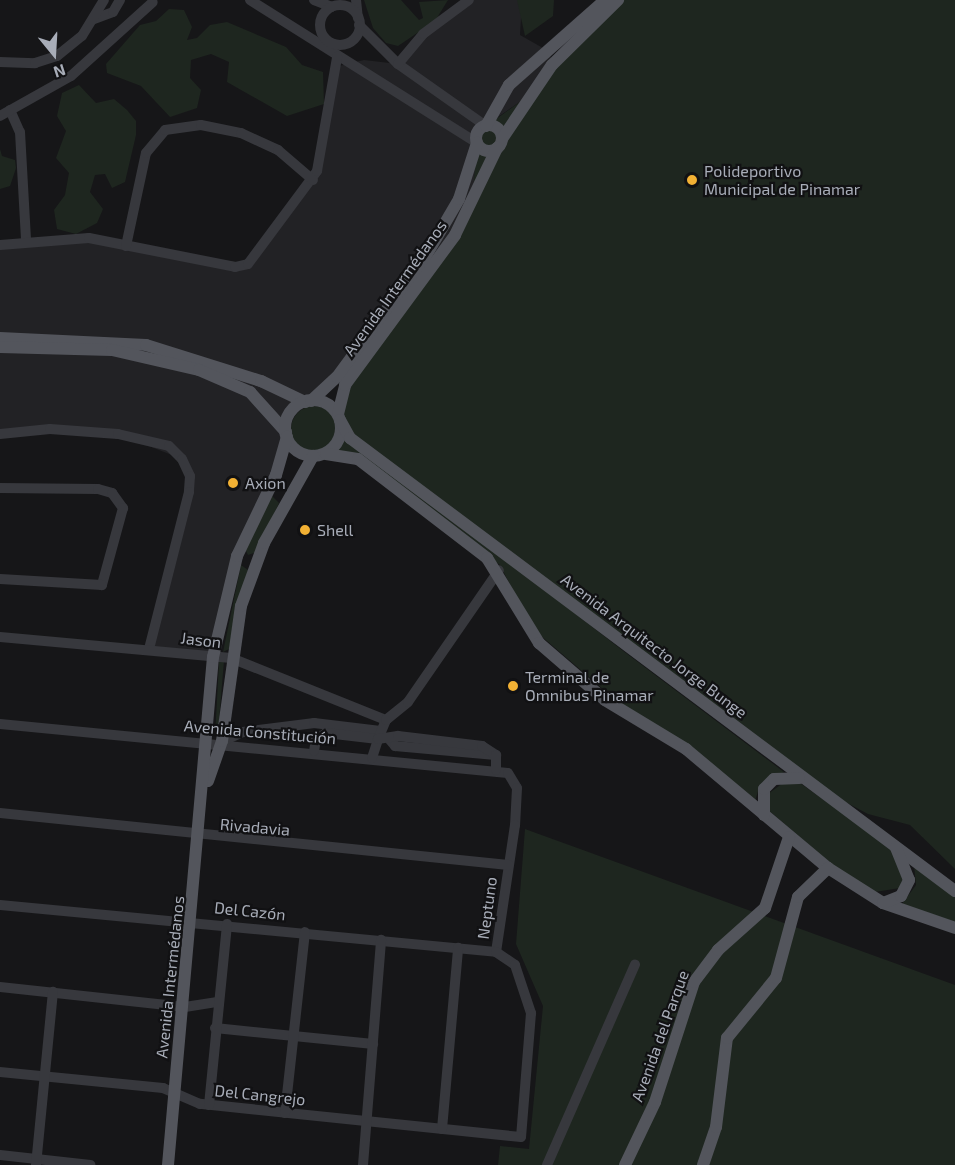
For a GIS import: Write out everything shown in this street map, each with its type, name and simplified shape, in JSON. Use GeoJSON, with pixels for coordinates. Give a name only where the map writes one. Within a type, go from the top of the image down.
{"type":"FeatureCollection","features":[{"type":"Feature","properties":{"kind":"main road"},"geometry":{"type":"LineString","coordinates":[[286,434],[290,413],[337,377],[424,259],[459,199],[477,143],[477,134],[486,126],[509,85],[605,0]]}},
{"type":"Feature","properties":{"kind":"main road","name":"Avenida Intermédanos"},"geometry":{"type":"LineString","coordinates":[[339,417],[345,385],[455,235],[500,143],[545,74],[618,0]]}},
{"type":"Feature","properties":{"kind":"main road"},"geometry":{"type":"LineString","coordinates":[[477,143],[487,151],[500,143],[496,128],[486,126]]}},
{"type":"Feature","properties":{"kind":"main road"},"geometry":{"type":"LineString","coordinates":[[0,338],[146,345],[261,381],[308,401],[326,404],[339,417],[340,436],[326,454]]}},
{"type":"Feature","properties":{"kind":"main road"},"geometry":{"type":"LineString","coordinates":[[0,347],[112,350],[199,370],[250,392],[286,434],[296,451],[313,456],[326,454],[358,459],[499,570],[525,628],[605,700],[686,748],[828,868],[883,903],[955,928]]}},
{"type":"Feature","properties":{"kind":"main road","name":"Avenida Arquitecto Jorge Bunge"},"geometry":{"type":"LineString","coordinates":[[339,417],[350,438],[800,778],[895,845],[955,891]]}},
{"type":"Feature","properties":{"kind":"main road","name":"Avenida Intermédanos"},"geometry":{"type":"LineString","coordinates":[[168,1165],[174,1090],[194,920],[213,657],[237,556],[271,484],[286,434]]}},
{"type":"Feature","properties":{"kind":"main road","name":"Avenida Intermédanos"},"geometry":{"type":"LineString","coordinates":[[204,793],[222,741],[231,658],[256,563],[290,493],[313,456]]}},
{"type":"Feature","properties":{"kind":"main road"},"geometry":{"type":"LineString","coordinates":[[271,484],[290,493]]}},
{"type":"Feature","properties":{"kind":"main road"},"geometry":{"type":"LineString","coordinates":[[237,556],[256,563]]}},
{"type":"Feature","properties":{"kind":"main road"},"geometry":{"type":"LineString","coordinates":[[764,816],[764,789],[787,775],[800,778]]}},
{"type":"Feature","properties":{"kind":"main road","name":"Avenida del Parque"},"geometry":{"type":"LineString","coordinates":[[625,1165],[655,1102],[694,982],[718,950],[765,908],[789,837]]}},
{"type":"Feature","properties":{"kind":"main road"},"geometry":{"type":"LineString","coordinates":[[883,903],[901,896],[909,880],[895,845]]}},
{"type":"Feature","properties":{"kind":"main road"},"geometry":{"type":"LineString","coordinates":[[703,1165],[716,1126],[727,1038],[776,978],[798,897],[828,868]]}},
{"type":"Feature","properties":{"kind":"street"},"geometry":{"type":"LineString","coordinates":[[0,62],[35,63],[57,56],[94,19],[104,0]]}},
{"type":"Feature","properties":{"kind":"street"},"geometry":{"type":"LineString","coordinates":[[94,19],[113,12],[120,0]]}},
{"type":"Feature","properties":{"kind":"street"},"geometry":{"type":"LineString","coordinates":[[250,0],[337,57],[477,143]]}},
{"type":"Feature","properties":{"kind":"street"},"geometry":{"type":"LineString","coordinates":[[0,245],[26,241],[89,238],[235,267],[248,264],[313,180],[322,156],[337,57],[351,41],[359,22],[357,0]]}},
{"type":"Feature","properties":{"kind":"street"},"geometry":{"type":"LineString","coordinates":[[398,64],[423,34],[469,0]]}},
{"type":"Feature","properties":{"kind":"street"},"geometry":{"type":"LineString","coordinates":[[0,116],[71,76],[151,1]]}},
{"type":"Feature","properties":{"kind":"street"},"geometry":{"type":"LineString","coordinates":[[337,57],[327,40],[322,16],[323,3],[348,7],[398,64],[486,126]]}},
{"type":"Feature","properties":{"kind":"street"},"geometry":{"type":"LineString","coordinates":[[327,40],[351,41]]}},
{"type":"Feature","properties":{"kind":"street"},"geometry":{"type":"LineString","coordinates":[[10,110],[20,132],[26,241]]}},
{"type":"Feature","properties":{"kind":"street"},"geometry":{"type":"LineString","coordinates":[[126,246],[146,153],[165,130],[201,124],[241,133],[278,150],[313,180]]}},
{"type":"Feature","properties":{"kind":"street"},"geometry":{"type":"LineString","coordinates":[[0,434],[59,429],[118,434],[169,446],[182,459],[190,476],[189,492],[148,649]]}},
{"type":"Feature","properties":{"kind":"street"},"geometry":{"type":"LineString","coordinates":[[0,488],[98,489],[112,493],[123,508],[102,585],[0,579]]}},
{"type":"Feature","properties":{"kind":"street"},"geometry":{"type":"LineString","coordinates":[[372,758],[386,720],[408,702],[499,570]]}},
{"type":"Feature","properties":{"kind":"street","name":"Jason"},"geometry":{"type":"LineString","coordinates":[[0,637],[231,658],[386,720]]}},
{"type":"Feature","properties":{"kind":"street"},"geometry":{"type":"LineString","coordinates":[[222,741],[243,732],[314,723],[380,735],[390,740],[398,735],[473,745],[496,755],[495,770]]}},
{"type":"Feature","properties":{"kind":"street","name":"Avenida Constitución"},"geometry":{"type":"LineString","coordinates":[[0,724],[222,741],[495,770],[514,780]]}},
{"type":"Feature","properties":{"kind":"street"},"geometry":{"type":"LineString","coordinates":[[314,751],[316,740],[326,733],[380,735]]}},
{"type":"Feature","properties":{"kind":"street","name":"Neptuno"},"geometry":{"type":"LineString","coordinates":[[514,780],[508,865],[496,952],[515,964],[531,1013],[521,1137]]}},
{"type":"Feature","properties":{"kind":"street","name":"Rivadavia"},"geometry":{"type":"LineString","coordinates":[[0,813],[200,837],[508,865]]}},
{"type":"Feature","properties":{"kind":"street","name":"Del Cazón"},"geometry":{"type":"LineString","coordinates":[[0,905],[194,920],[496,952]]}},
{"type":"Feature","properties":{"kind":"street"},"geometry":{"type":"LineString","coordinates":[[209,1105],[227,924]]}},
{"type":"Feature","properties":{"kind":"street"},"geometry":{"type":"LineString","coordinates":[[285,1113],[305,932]]}},
{"type":"Feature","properties":{"kind":"street"},"geometry":{"type":"LineString","coordinates":[[363,1165],[381,940]]}},
{"type":"Feature","properties":{"kind":"street"},"geometry":{"type":"LineString","coordinates":[[442,1129],[458,948]]}},
{"type":"Feature","properties":{"kind":"street"},"geometry":{"type":"LineString","coordinates":[[547,1165],[635,965]]}},
{"type":"Feature","properties":{"kind":"street"},"geometry":{"type":"LineString","coordinates":[[0,987],[185,1007],[218,1002]]}},
{"type":"Feature","properties":{"kind":"street"},"geometry":{"type":"LineString","coordinates":[[36,1162],[47,1076],[53,992]]}},
{"type":"Feature","properties":{"kind":"street"},"geometry":{"type":"LineString","coordinates":[[215,1028],[373,1044]]}},
{"type":"Feature","properties":{"kind":"street","name":"Del Cangrejo"},"geometry":{"type":"LineString","coordinates":[[0,1072],[174,1090],[209,1105],[521,1137]]}},
{"type":"Feature","properties":{"kind":"street"},"geometry":{"type":"LineString","coordinates":[[0,1155],[36,1162],[90,1165]]}},
{"type":"Feature","properties":{"kind":"shaded area"},"geometry":{"type":"Polygon","coordinates":[[[364,0],[401,0],[419,20],[423,18],[419,2],[448,0],[435,21],[398,46],[386,43],[373,28],[364,0]]]}},
{"type":"Feature","properties":{"kind":"shaded area"},"geometry":{"type":"Polygon","coordinates":[[[472,0],[522,0],[520,35],[550,52],[552,65],[524,99],[479,130],[472,205],[369,351],[290,413],[287,437],[237,556],[213,657],[149,649],[189,492],[182,459],[118,434],[0,434],[0,245],[89,238],[248,264],[313,180],[339,66],[364,60],[398,64],[423,34],[472,0]]]}},
{"type":"Feature","properties":{"kind":"shaded area"},"geometry":{"type":"Polygon","coordinates":[[[517,0],[554,0],[553,16],[525,36],[517,0]]]}},
{"type":"Feature","properties":{"kind":"shaded area"},"geometry":{"type":"Polygon","coordinates":[[[618,0],[955,0],[955,869],[910,825],[868,814],[800,778],[350,438],[338,401],[472,205],[478,132],[524,99],[618,0]]]}},
{"type":"Feature","properties":{"kind":"shaded area"},"geometry":{"type":"Polygon","coordinates":[[[169,9],[184,10],[192,27],[187,40],[197,38],[210,25],[227,22],[286,47],[302,65],[323,72],[324,104],[287,116],[227,82],[229,62],[211,54],[191,60],[190,78],[201,90],[197,108],[170,117],[141,86],[107,73],[106,64],[140,25],[156,21],[169,9]]]}},
{"type":"Feature","properties":{"kind":"shaded area"},"geometry":{"type":"Polygon","coordinates":[[[79,85],[96,103],[114,99],[127,110],[136,121],[136,135],[125,182],[112,188],[105,174],[95,175],[90,192],[103,209],[97,223],[76,234],[57,229],[54,210],[65,195],[69,173],[56,158],[66,131],[57,116],[62,93],[79,85]]]}},
{"type":"Feature","properties":{"kind":"shaded area"},"geometry":{"type":"Polygon","coordinates":[[[0,149],[2,156],[15,160],[16,168],[10,186],[0,189],[0,149]]]}},
{"type":"Feature","properties":{"kind":"shaded area"},"geometry":{"type":"Polygon","coordinates":[[[314,406],[330,413],[337,429],[330,445],[314,452],[298,445],[291,429],[298,413],[314,406]]]}},
{"type":"Feature","properties":{"kind":"shaded area"},"geometry":{"type":"Polygon","coordinates":[[[344,435],[784,772],[760,785],[755,801],[624,707],[533,629],[500,565],[363,457],[335,451],[344,435]]]}},
{"type":"Feature","properties":{"kind":"shaded area"},"geometry":{"type":"Polygon","coordinates":[[[272,496],[279,503],[257,552],[248,555],[245,549],[272,496]]]}},
{"type":"Feature","properties":{"kind":"shaded area"},"geometry":{"type":"Polygon","coordinates":[[[241,565],[248,570],[229,649],[223,652],[241,565]]]}},
{"type":"Feature","properties":{"kind":"shaded area"},"geometry":{"type":"Polygon","coordinates":[[[224,661],[218,733],[215,736],[219,662],[224,661]]]}},
{"type":"Feature","properties":{"kind":"shaded area"},"geometry":{"type":"Polygon","coordinates":[[[783,783],[800,783],[891,848],[903,880],[900,888],[875,892],[842,873],[767,809],[768,794],[783,783]]]}},
{"type":"Feature","properties":{"kind":"shaded area"},"geometry":{"type":"Polygon","coordinates":[[[525,829],[955,985],[955,1165],[498,1165],[500,1146],[529,1149],[543,1006],[516,944],[525,829]]]}},
{"type":"Feature","properties":{"kind":"shaded area"},"geometry":{"type":"Polygon","coordinates":[[[914,866],[955,896],[955,922],[902,904],[916,885],[914,866]]]}},
{"type":"Feature","properties":{"kind":"place","name":"Polideportivo Municipal de Pinamar"},"geometry":{"type":"Point","coordinates":[692,180]}},
{"type":"Feature","properties":{"kind":"place","name":"Axion"},"geometry":{"type":"Point","coordinates":[233,483]}},
{"type":"Feature","properties":{"kind":"place","name":"Shell"},"geometry":{"type":"Point","coordinates":[305,530]}},
{"type":"Feature","properties":{"kind":"place","name":"Terminal de Omnibus Pinamar"},"geometry":{"type":"Point","coordinates":[513,686]}}]}
